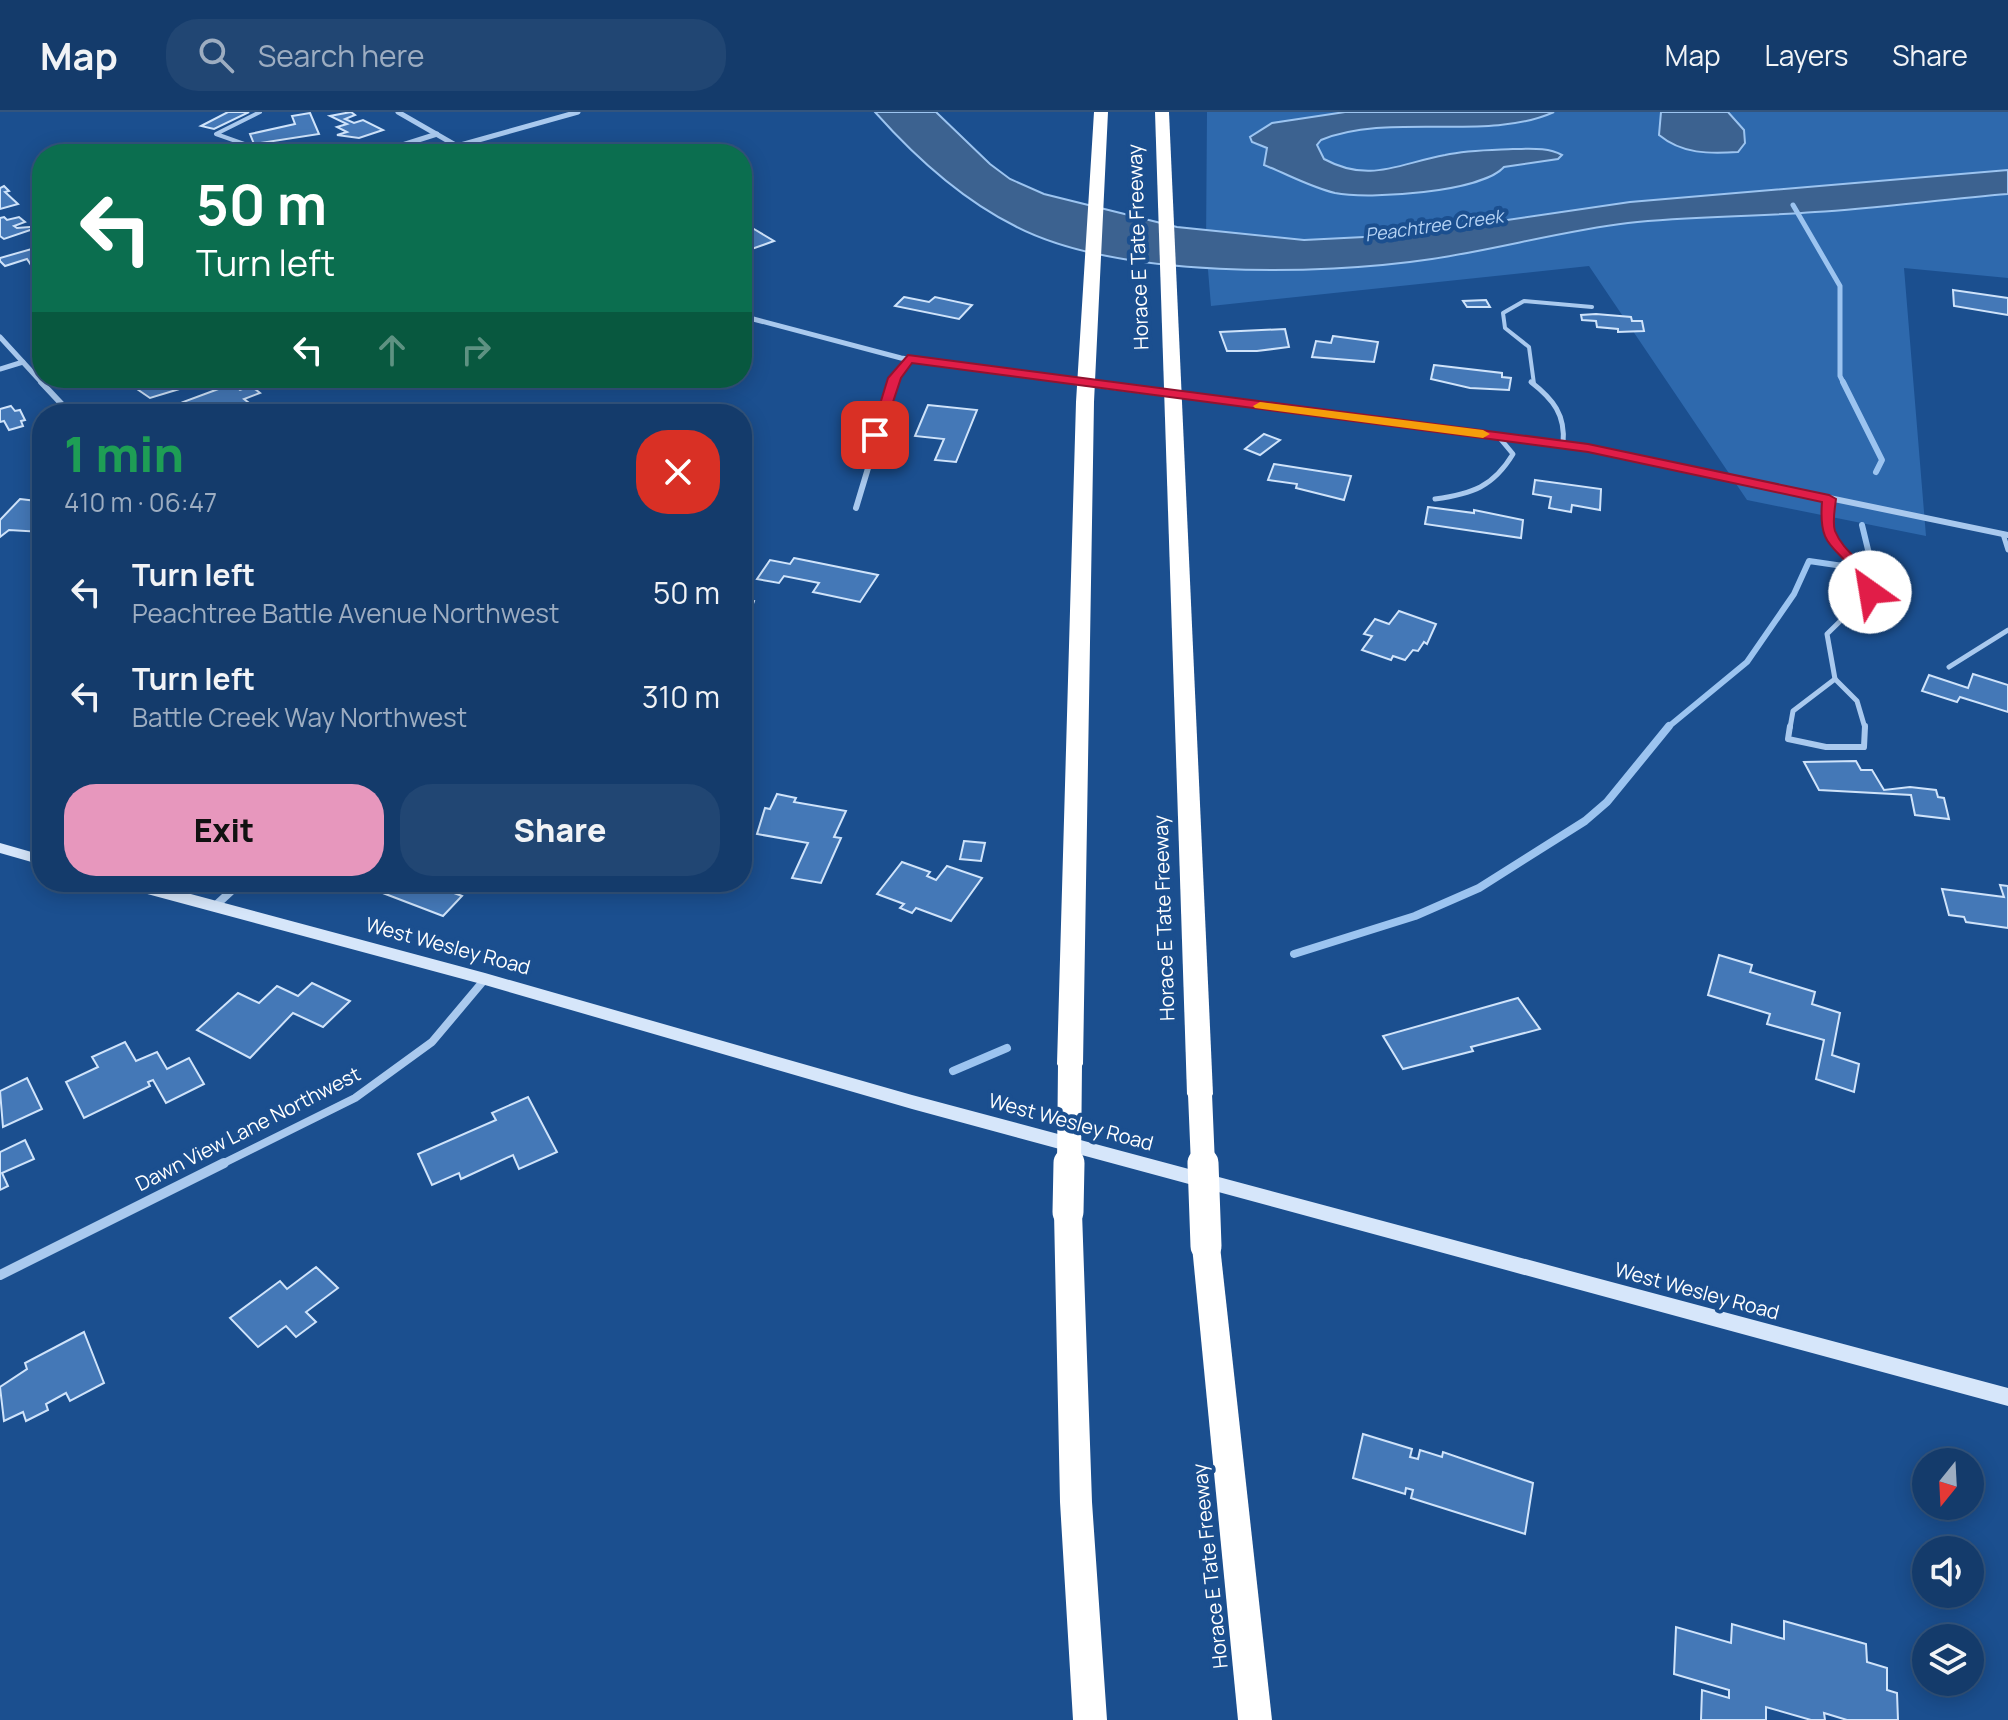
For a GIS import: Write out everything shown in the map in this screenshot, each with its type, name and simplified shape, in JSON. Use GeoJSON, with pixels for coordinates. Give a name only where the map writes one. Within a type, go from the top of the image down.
{"type":"FeatureCollection","features":[{"type":"Feature","properties":{"kind":"highway","name":"Horace E Tate Freeway"},"geometry":{"type":"LineString","coordinates":[[1090,1720],[1076,1502],[1068,1212],[1085,402],[1101,112]]}},
{"type":"Feature","properties":{"kind":"highway","name":"Horace E Tate Freeway"},"geometry":{"type":"LineString","coordinates":[[1162,112],[1206,1246],[1255,1720]]}},
{"type":"Feature","properties":{"kind":"street"},"geometry":{"type":"LineString","coordinates":[[398,112],[454,144]]}},
{"type":"Feature","properties":{"kind":"street"},"geometry":{"type":"LineString","coordinates":[[464,144],[578,112]]}},
{"type":"Feature","properties":{"kind":"street"},"geometry":{"type":"LineString","coordinates":[[406,144],[437,134]]}},
{"type":"Feature","properties":{"kind":"street"},"geometry":{"type":"LineString","coordinates":[[752,319],[908,359],[1563,444],[1678,464],[2005,535]]}},
{"type":"Feature","properties":{"kind":"street"},"geometry":{"type":"LineString","coordinates":[[0,337],[32,372]]}},
{"type":"Feature","properties":{"kind":"street"},"geometry":{"type":"LineString","coordinates":[[856,508],[895,378],[908,359]]}},
{"type":"Feature","properties":{"kind":"street"},"geometry":{"type":"LineString","coordinates":[[0,369],[23,362]]}},
{"type":"Feature","properties":{"kind":"street"},"geometry":{"type":"LineString","coordinates":[[47,388],[62,404]]}},
{"type":"Feature","properties":{"kind":"street"},"geometry":{"type":"LineString","coordinates":[[0,848],[32,857]]}},
{"type":"Feature","properties":{"kind":"street","name":"West Wesley Road"},"geometry":{"type":"LineString","coordinates":[[162,892],[485,979],[912,1102],[2008,1397]]}},
{"type":"Feature","properties":{"kind":"street"},"geometry":{"type":"LineString","coordinates":[[215,906],[230,892]]}},
{"type":"Feature","properties":{"kind":"street","name":"Dawn View Lane Northwest"},"geometry":{"type":"LineString","coordinates":[[0,1275],[355,1098],[432,1042],[485,979]]}},
{"type":"Feature","properties":{"kind":"lane"},"geometry":{"type":"LineString","coordinates":[[244,144],[216,134],[260,112]]}},
{"type":"Feature","properties":{"kind":"lane"},"geometry":{"type":"LineString","coordinates":[[1563,444],[1564,420],[1557,404],[1531,382],[1529,347],[1505,328],[1503,313],[1524,301],[1592,307]]}},
{"type":"Feature","properties":{"kind":"lane"},"geometry":{"type":"LineString","coordinates":[[1435,499],[1480,493],[1502,472],[1513,454],[1498,436]]}},
{"type":"Feature","properties":{"kind":"lane"},"geometry":{"type":"LineString","coordinates":[[1829,499],[1827,528],[1845,556],[1868,578],[1870,592],[1827,634],[1835,679],[1862,703],[1866,719],[1864,747],[1826,747],[1788,739],[1793,711],[1835,679]]}},
{"type":"Feature","properties":{"kind":"lane"},"geometry":{"type":"LineString","coordinates":[[2005,535],[2008,550]]}},
{"type":"Feature","properties":{"kind":"lane"},"geometry":{"type":"LineString","coordinates":[[1949,667],[2008,630]]}},
{"type":"Feature","properties":{"kind":"shaded area"},"geometry":{"type":"Polygon","coordinates":[[[875,112],[936,112],[990,164],[1010,179],[1044,194],[1177,227],[1304,240],[1404,235],[1630,202],[2008,170],[2008,194],[1792,214],[1628,223],[1386,265],[1219,269],[1107,256],[1058,243],[1015,226],[976,203],[940,176],[875,112]]]}},
{"type":"Feature","properties":{"kind":"shaded area"},"geometry":{"type":"Polygon","coordinates":[[[1207,112],[2008,112],[2008,278],[1904,268],[1926,536],[1747,500],[1589,266],[1211,306],[1206,246],[1207,112]]]}},
{"type":"Feature","properties":{"kind":"shaded area"},"geometry":{"type":"Polygon","coordinates":[[[1345,112],[1554,112],[1528,121],[1499,125],[1377,128],[1348,132],[1321,140],[1317,145],[1324,159],[1356,170],[1385,169],[1479,150],[1538,149],[1562,155],[1558,159],[1504,167],[1492,176],[1450,188],[1351,195],[1317,187],[1264,165],[1267,148],[1252,142],[1250,137],[1272,123],[1345,112]]]}},
{"type":"Feature","properties":{"kind":"shaded area"},"geometry":{"type":"Polygon","coordinates":[[[1661,112],[1728,112],[1744,130],[1745,143],[1738,152],[1727,153],[1706,153],[1677,146],[1659,135],[1661,112]]]}},
{"type":"Feature","properties":{"kind":"building"},"geometry":{"type":"Polygon","coordinates":[[[228,112],[249,112],[214,129],[201,126],[228,112]]]}},
{"type":"Feature","properties":{"kind":"building"},"geometry":{"type":"Polygon","coordinates":[[[351,112],[355,115],[345,119],[354,123],[363,120],[383,130],[359,138],[337,135],[347,132],[337,127],[347,124],[330,116],[351,112]]]}},
{"type":"Feature","properties":{"kind":"building"},"geometry":{"type":"Polygon","coordinates":[[[310,113],[319,134],[254,144],[250,134],[295,124],[292,116],[310,113]]]}},
{"type":"Feature","properties":{"kind":"building"},"geometry":{"type":"Polygon","coordinates":[[[4,186],[9,191],[5,192],[18,204],[0,209],[0,188],[4,186]]]}},
{"type":"Feature","properties":{"kind":"building"},"geometry":{"type":"Polygon","coordinates":[[[19,217],[25,222],[14,226],[32,227],[32,229],[4,239],[0,236],[0,218],[19,217]]]}},
{"type":"Feature","properties":{"kind":"building"},"geometry":{"type":"Polygon","coordinates":[[[754,229],[774,241],[752,249],[754,229]]]}},
{"type":"Feature","properties":{"kind":"building"},"geometry":{"type":"Polygon","coordinates":[[[32,249],[32,266],[27,259],[5,266],[0,258],[32,249]]]}},
{"type":"Feature","properties":{"kind":"building"},"geometry":{"type":"Polygon","coordinates":[[[1953,290],[2008,298],[2008,315],[1954,306],[1953,290]]]}},
{"type":"Feature","properties":{"kind":"building"},"geometry":{"type":"Polygon","coordinates":[[[904,297],[929,302],[935,297],[972,305],[959,319],[895,306],[904,297]]]}},
{"type":"Feature","properties":{"kind":"building"},"geometry":{"type":"Polygon","coordinates":[[[1486,300],[1490,307],[1467,307],[1463,301],[1486,300]]]}},
{"type":"Feature","properties":{"kind":"building"},"geometry":{"type":"Polygon","coordinates":[[[1581,315],[1631,317],[1632,321],[1642,321],[1644,331],[1618,332],[1618,329],[1597,327],[1596,321],[1582,320],[1581,315]]]}},
{"type":"Feature","properties":{"kind":"building"},"geometry":{"type":"Polygon","coordinates":[[[1285,329],[1289,347],[1257,351],[1227,351],[1220,332],[1285,329]]]}},
{"type":"Feature","properties":{"kind":"building"},"geometry":{"type":"Polygon","coordinates":[[[1333,336],[1378,342],[1374,362],[1312,357],[1316,341],[1331,343],[1333,336]]]}},
{"type":"Feature","properties":{"kind":"building"},"geometry":{"type":"Polygon","coordinates":[[[1434,365],[1502,373],[1502,377],[1511,378],[1509,390],[1470,388],[1431,379],[1434,365]]]}},
{"type":"Feature","properties":{"kind":"building"},"geometry":{"type":"Polygon","coordinates":[[[136,388],[183,388],[150,398],[136,388]]]}},
{"type":"Feature","properties":{"kind":"building"},"geometry":{"type":"Polygon","coordinates":[[[221,388],[254,388],[260,393],[244,399],[249,403],[246,404],[183,402],[221,388]]]}},
{"type":"Feature","properties":{"kind":"building"},"geometry":{"type":"Polygon","coordinates":[[[928,405],[977,410],[956,462],[935,460],[944,439],[915,436],[928,405]]]}},
{"type":"Feature","properties":{"kind":"building"},"geometry":{"type":"Polygon","coordinates":[[[11,406],[15,411],[20,410],[25,420],[21,421],[23,426],[9,430],[4,421],[0,422],[0,409],[11,406]]]}},
{"type":"Feature","properties":{"kind":"building"},"geometry":{"type":"Polygon","coordinates":[[[1264,434],[1280,440],[1260,455],[1245,449],[1264,434]]]}},
{"type":"Feature","properties":{"kind":"building"},"geometry":{"type":"Polygon","coordinates":[[[1274,464],[1351,476],[1344,500],[1296,488],[1297,484],[1268,480],[1274,464]]]}},
{"type":"Feature","properties":{"kind":"building"},"geometry":{"type":"Polygon","coordinates":[[[1535,480],[1601,489],[1600,510],[1572,505],[1571,512],[1549,508],[1551,497],[1533,494],[1535,480]]]}},
{"type":"Feature","properties":{"kind":"building"},"geometry":{"type":"Polygon","coordinates":[[[20,499],[32,500],[32,531],[9,530],[0,537],[0,520],[20,499]]]}},
{"type":"Feature","properties":{"kind":"building"},"geometry":{"type":"Polygon","coordinates":[[[1428,507],[1474,513],[1474,510],[1523,520],[1521,538],[1425,524],[1428,507]]]}},
{"type":"Feature","properties":{"kind":"building"},"geometry":{"type":"Polygon","coordinates":[[[794,558],[878,575],[860,602],[813,592],[819,583],[784,576],[779,583],[757,579],[770,560],[790,564],[794,558]]]}},
{"type":"Feature","properties":{"kind":"building"},"geometry":{"type":"Polygon","coordinates":[[[1399,611],[1436,624],[1427,644],[1424,642],[1418,651],[1413,650],[1405,660],[1393,656],[1391,660],[1362,650],[1372,636],[1364,634],[1375,619],[1389,624],[1399,611]]]}},
{"type":"Feature","properties":{"kind":"building"},"geometry":{"type":"Polygon","coordinates":[[[1973,674],[2008,685],[2008,712],[1960,697],[1957,702],[1922,691],[1929,675],[1968,688],[1973,674]]]}},
{"type":"Feature","properties":{"kind":"building"},"geometry":{"type":"Polygon","coordinates":[[[1856,761],[1861,770],[1872,770],[1884,790],[1910,787],[1936,790],[1938,797],[1944,798],[1949,819],[1915,815],[1911,795],[1819,790],[1804,762],[1856,761]]]}},
{"type":"Feature","properties":{"kind":"building"},"geometry":{"type":"Polygon","coordinates":[[[777,794],[796,798],[794,802],[846,811],[834,837],[841,838],[821,883],[792,878],[808,843],[757,834],[765,808],[770,809],[777,794]]]}},
{"type":"Feature","properties":{"kind":"building"},"geometry":{"type":"Polygon","coordinates":[[[964,841],[985,843],[981,861],[960,859],[964,841]]]}},
{"type":"Feature","properties":{"kind":"building"},"geometry":{"type":"Polygon","coordinates":[[[902,862],[930,872],[927,876],[936,880],[947,866],[982,878],[951,921],[916,908],[912,913],[900,908],[904,904],[877,894],[902,862]]]}},
{"type":"Feature","properties":{"kind":"building"},"geometry":{"type":"Polygon","coordinates":[[[2000,885],[2008,886],[2008,928],[1966,922],[1964,917],[1949,915],[1942,889],[2004,897],[2000,885]]]}},
{"type":"Feature","properties":{"kind":"building"},"geometry":{"type":"Polygon","coordinates":[[[380,892],[452,892],[462,896],[443,916],[380,892]]]}},
{"type":"Feature","properties":{"kind":"building"},"geometry":{"type":"Polygon","coordinates":[[[1719,955],[1752,965],[1750,972],[1815,992],[1812,1004],[1840,1013],[1832,1055],[1859,1064],[1854,1092],[1816,1079],[1824,1040],[1767,1024],[1770,1014],[1708,995],[1719,955]]]}},
{"type":"Feature","properties":{"kind":"building"},"geometry":{"type":"Polygon","coordinates":[[[312,983],[350,1001],[323,1027],[293,1013],[250,1058],[197,1030],[238,993],[259,1003],[277,986],[298,996],[312,983]]]}},
{"type":"Feature","properties":{"kind":"building"},"geometry":{"type":"Polygon","coordinates":[[[1518,998],[1540,1029],[1471,1047],[1473,1051],[1403,1069],[1383,1036],[1518,998]]]}},
{"type":"Feature","properties":{"kind":"building"},"geometry":{"type":"Polygon","coordinates":[[[125,1042],[136,1061],[157,1052],[167,1069],[189,1058],[204,1084],[166,1103],[153,1080],[148,1082],[150,1086],[84,1118],[66,1082],[98,1067],[92,1057],[125,1042]]]}},
{"type":"Feature","properties":{"kind":"building"},"geometry":{"type":"Polygon","coordinates":[[[27,1078],[42,1109],[3,1127],[0,1091],[27,1078]]]}},
{"type":"Feature","properties":{"kind":"building"},"geometry":{"type":"Polygon","coordinates":[[[528,1097],[557,1152],[519,1169],[513,1155],[461,1179],[459,1173],[432,1185],[418,1154],[496,1120],[492,1113],[528,1097]]]}},
{"type":"Feature","properties":{"kind":"building"},"geometry":{"type":"Polygon","coordinates":[[[25,1140],[34,1159],[2,1173],[8,1186],[0,1190],[0,1152],[25,1140]]]}},
{"type":"Feature","properties":{"kind":"building"},"geometry":{"type":"Polygon","coordinates":[[[316,1267],[338,1288],[306,1312],[316,1322],[296,1337],[286,1326],[258,1347],[230,1318],[280,1281],[287,1289],[316,1267]]]}},
{"type":"Feature","properties":{"kind":"building"},"geometry":{"type":"Polygon","coordinates":[[[84,1332],[104,1383],[70,1401],[66,1393],[46,1404],[48,1410],[26,1421],[23,1412],[4,1421],[0,1387],[27,1369],[25,1363],[84,1332]]]}},
{"type":"Feature","properties":{"kind":"building"},"geometry":{"type":"Polygon","coordinates":[[[1363,1434],[1412,1449],[1410,1457],[1418,1459],[1420,1450],[1442,1457],[1443,1452],[1533,1483],[1525,1534],[1411,1498],[1413,1490],[1406,1488],[1405,1494],[1353,1478],[1363,1434]]]}},
{"type":"Feature","properties":{"kind":"building"},"geometry":{"type":"Polygon","coordinates":[[[1784,1621],[1866,1644],[1867,1662],[1887,1668],[1887,1690],[1897,1693],[1898,1720],[1847,1720],[1824,1713],[1825,1720],[1811,1720],[1766,1707],[1766,1720],[1701,1720],[1702,1690],[1729,1698],[1729,1690],[1674,1674],[1676,1627],[1731,1643],[1732,1624],[1784,1639],[1784,1621]]]}},
{"type":"Feature","properties":{"kind":"waterway"},"geometry":{"type":"LineString","coordinates":[[1793,205],[1840,286],[1840,376],[1882,460],[1876,472]]}},
{"type":"Feature","properties":{"kind":"waterway"},"geometry":{"type":"LineString","coordinates":[[1668,727],[1747,662],[1794,594],[1809,561],[1843,566],[1871,562],[1862,525]]}},
{"type":"Feature","properties":{"kind":"waterway"},"geometry":{"type":"LineString","coordinates":[[1294,954],[1415,916],[1479,888],[1585,821],[1607,802],[1668,727]]}},
{"type":"Feature","properties":{"kind":"waterway"},"geometry":{"type":"LineString","coordinates":[[953,1071],[1007,1048]]}},
{"type":"Feature","properties":{"kind":"slow traffic"},"geometry":{"type":"LineString","coordinates":[[1260,406],[1483,434]]}},
{"type":"Feature","properties":{"kind":"route"},"geometry":{"type":"LineString","coordinates":[[875,435],[895,378],[908,359],[1588,448],[1678,464],[1829,499],[1827,528],[1842,553],[1868,578],[1870,592]]}},
{"type":"Feature","properties":{"kind":"water label","name":"Peachtree Creek"},"geometry":{"type":"Point","coordinates":[1434,226]}}]}
